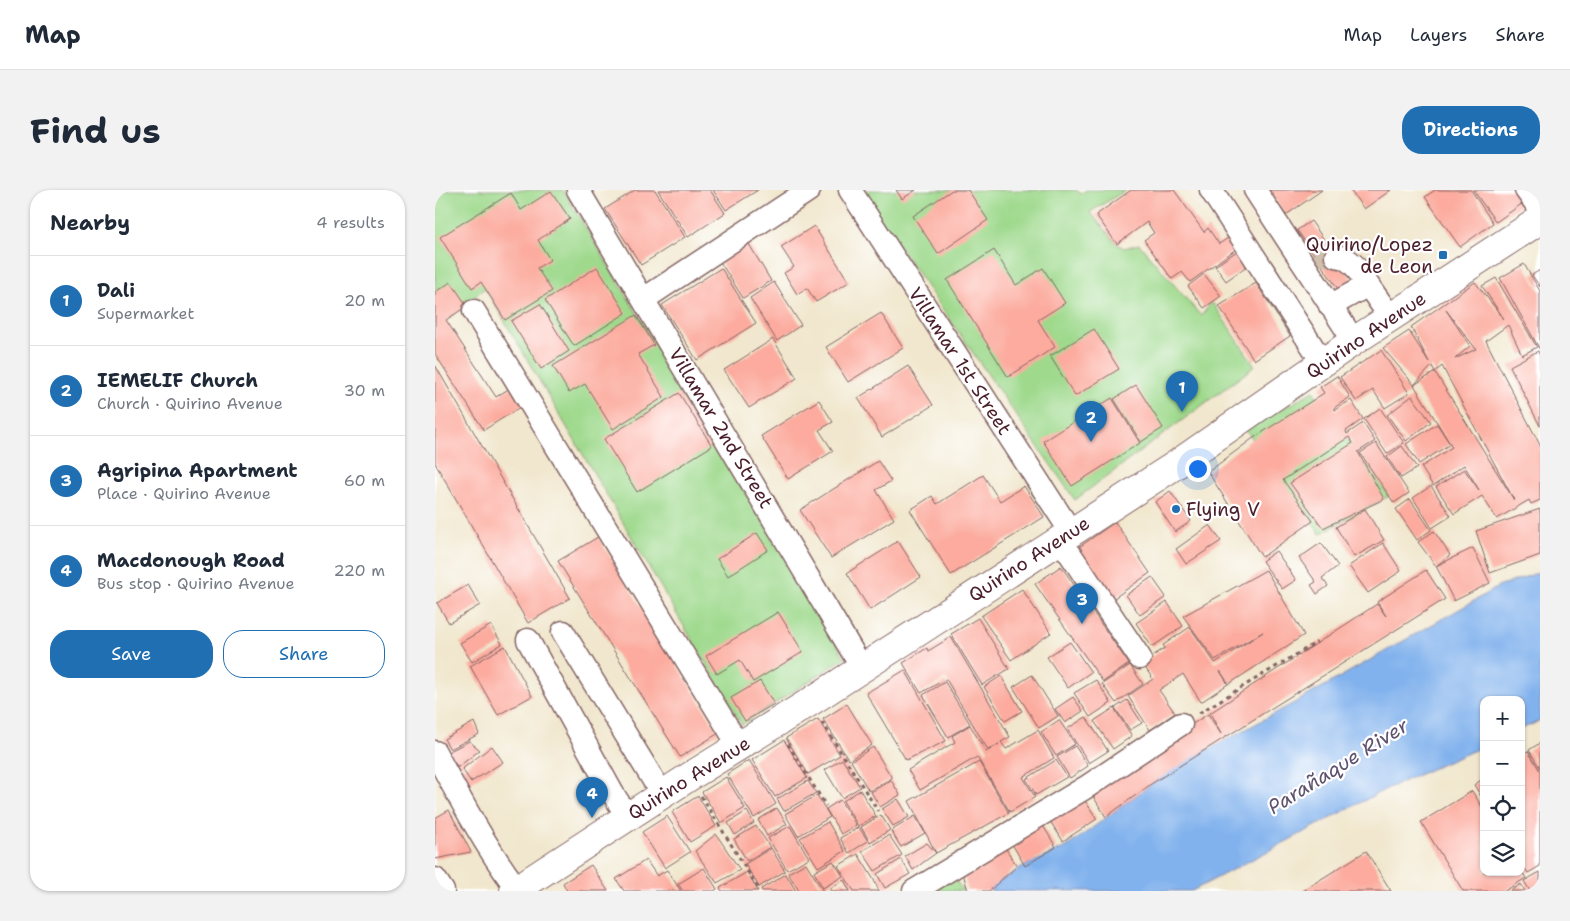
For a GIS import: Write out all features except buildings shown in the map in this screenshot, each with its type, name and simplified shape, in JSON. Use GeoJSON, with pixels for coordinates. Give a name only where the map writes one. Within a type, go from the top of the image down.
{"type":"FeatureCollection","features":[{"type":"Feature","properties":{"kind":"main road","name":"Quirino Avenue"},"geometry":{"type":"LineString","coordinates":[[515,890],[662,794],[776,724],[1177,464],[1354,341],[1540,220]]}},
{"type":"Feature","properties":{"kind":"street","name":"Villamar 2nd Street"},"geometry":{"type":"LineString","coordinates":[[578,190],[862,668]]}},
{"type":"Feature","properties":{"kind":"street"},"geometry":{"type":"LineString","coordinates":[[644,299],[809,190]]}},
{"type":"Feature","properties":{"kind":"street","name":"Villamar 1st Street"},"geometry":{"type":"LineString","coordinates":[[850,190],[1140,658]]}},
{"type":"Feature","properties":{"kind":"street"},"geometry":{"type":"LineString","coordinates":[[1211,190],[1323,363]]}},
{"type":"Feature","properties":{"kind":"street"},"geometry":{"type":"LineString","coordinates":[[1255,190],[1314,253],[1330,306],[1354,341]]}},
{"type":"Feature","properties":{"kind":"street"},"geometry":{"type":"LineString","coordinates":[[1526,190],[1540,209]]}},
{"type":"Feature","properties":{"kind":"street"},"geometry":{"type":"LineString","coordinates":[[1314,253],[1349,260],[1391,318]]}},
{"type":"Feature","properties":{"kind":"street"},"geometry":{"type":"LineString","coordinates":[[1330,306],[1368,285]]}},
{"type":"Feature","properties":{"kind":"street"},"geometry":{"type":"LineString","coordinates":[[474,311],[739,746]]}},
{"type":"Feature","properties":{"kind":"street"},"geometry":{"type":"LineString","coordinates":[[563,632],[662,794]]}},
{"type":"Feature","properties":{"kind":"street"},"geometry":{"type":"LineString","coordinates":[[528,640],[613,794],[628,817]]}},
{"type":"Feature","properties":{"kind":"street"},"geometry":{"type":"LineString","coordinates":[[914,891],[1088,786],[1181,724]]}},
{"type":"Feature","properties":{"kind":"street"},"geometry":{"type":"LineString","coordinates":[[435,752],[465,808],[515,890]]}},
{"type":"Feature","properties":{"kind":"street"},"geometry":{"type":"LineString","coordinates":[[435,879],[443,891]]}},
{"type":"Feature","properties":{"kind":"path"},"geometry":{"type":"LineString","coordinates":[[1181,724],[1317,642]]}},
{"type":"Feature","properties":{"kind":"path"},"geometry":{"type":"LineString","coordinates":[[810,702],[878,811]]}},
{"type":"Feature","properties":{"kind":"path"},"geometry":{"type":"LineString","coordinates":[[776,724],[826,806]]}},
{"type":"Feature","properties":{"kind":"path"},"geometry":{"type":"LineString","coordinates":[[689,777],[760,891]]}},
{"type":"Feature","properties":{"kind":"green space"},"geometry":{"type":"Polygon","coordinates":[[[435,190],[563,190],[845,658],[742,725],[485,288],[451,317],[435,324],[435,190]]]}},
{"type":"Feature","properties":{"kind":"green space"},"geometry":{"type":"Polygon","coordinates":[[[860,190],[1077,190],[1080,194],[1086,190],[1126,190],[1090,212],[1117,244],[1124,248],[1139,244],[1201,316],[1212,302],[1255,366],[1075,500],[860,190]]]}},
{"type":"Feature","properties":{"kind":"green space"},"geometry":{"type":"Polygon","coordinates":[[[1313,391],[1389,496],[1320,534],[1246,430],[1313,391]]]}},
{"type":"Feature","properties":{"kind":"green space"},"geometry":{"type":"Polygon","coordinates":[[[949,871],[963,891],[921,891],[949,871]]]}},
{"type":"Feature","properties":{"kind":"water","name":"Parañaque River"},"geometry":{"type":"Polygon","coordinates":[[[1540,572],[1540,721],[1525,727],[1525,696],[1480,696],[1480,748],[1388,788],[1192,891],[989,891],[995,884],[1025,866],[1068,846],[1181,762],[1215,746],[1305,697],[1500,586],[1540,572]]]}},
{"type":"Feature","properties":{"kind":"tunnel"},"geometry":{"type":"LineString","coordinates":[[1314,254],[1336,256]]}},
{"type":"Feature","properties":{"kind":"place","name":"Quirino/Lopez de Leon"},"geometry":{"type":"Point","coordinates":[1443,255]}},
{"type":"Feature","properties":{"kind":"place","name":"Dali"},"geometry":{"type":"Point","coordinates":[1182,412]}},
{"type":"Feature","properties":{"kind":"place","name":"IEMELIF Church"},"geometry":{"type":"Point","coordinates":[1091,442]}},
{"type":"Feature","properties":{"kind":"place","name":"Flying V"},"geometry":{"type":"Point","coordinates":[1176,509]}},
{"type":"Feature","properties":{"kind":"place","name":"Agripina Apartment"},"geometry":{"type":"Point","coordinates":[1082,624]}},
{"type":"Feature","properties":{"kind":"place","name":"Macdonough Road"},"geometry":{"type":"Point","coordinates":[592,818]}}]}
